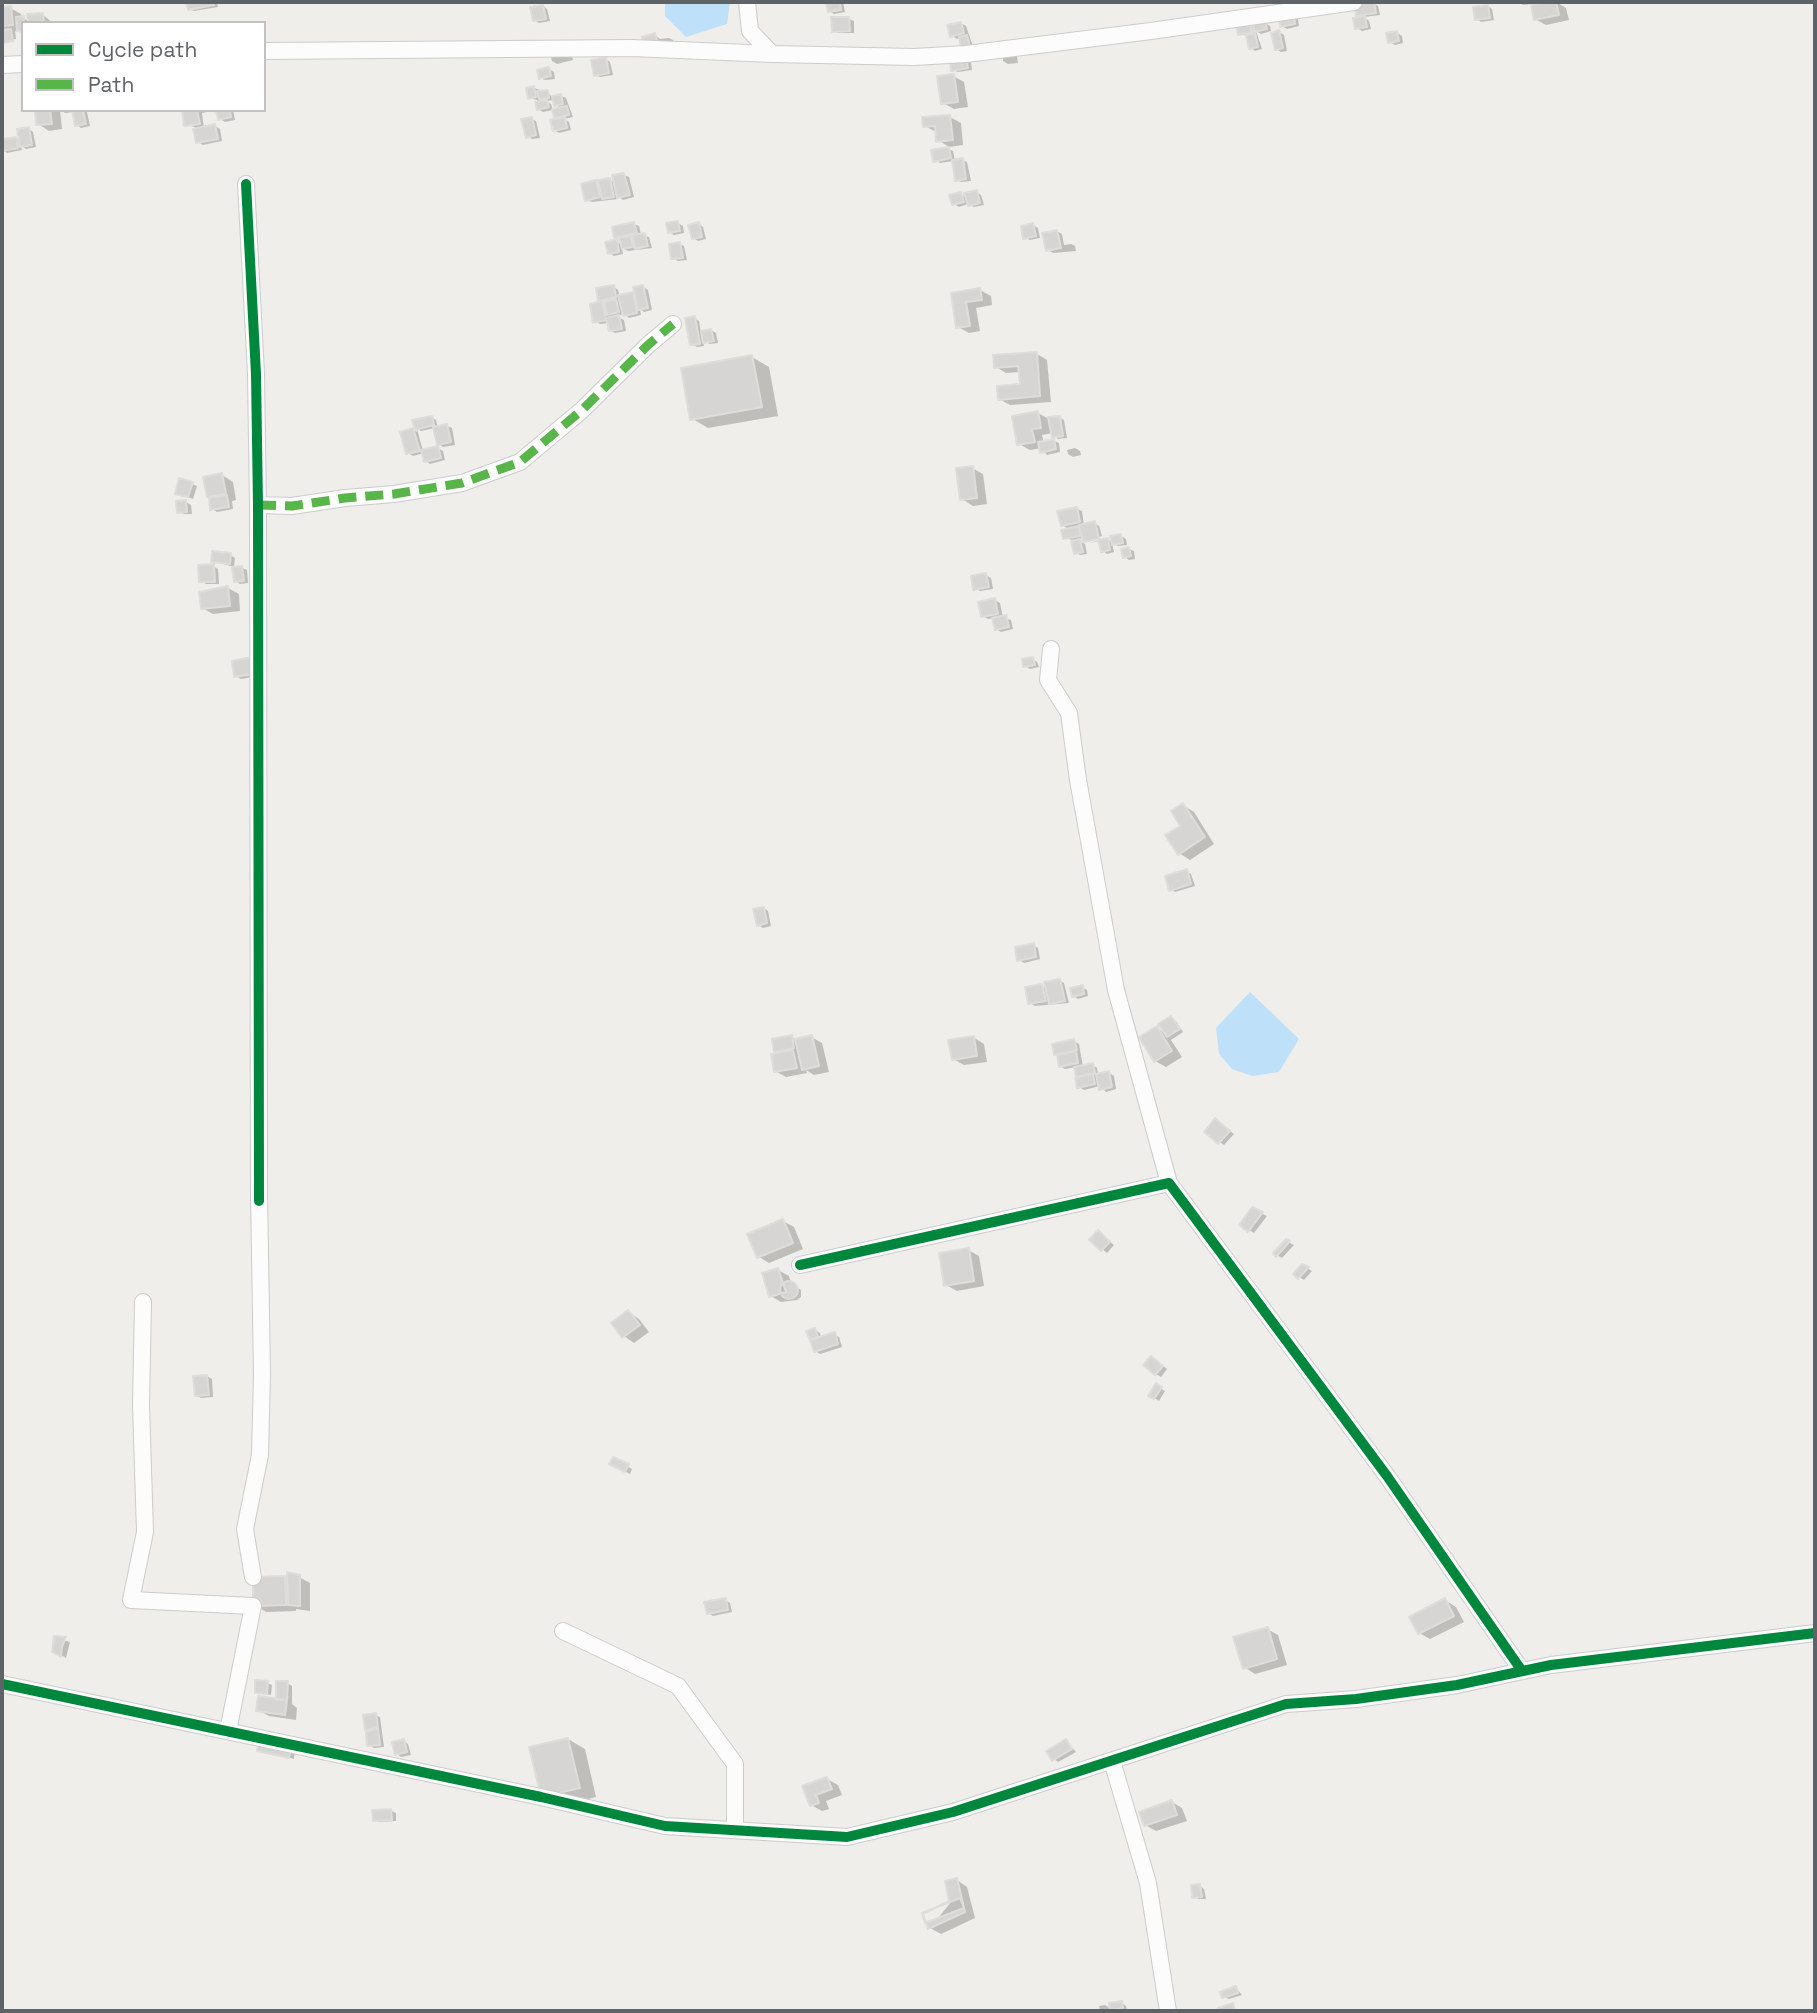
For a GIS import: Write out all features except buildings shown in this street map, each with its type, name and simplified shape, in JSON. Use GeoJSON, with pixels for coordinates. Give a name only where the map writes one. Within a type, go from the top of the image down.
{"type":"FeatureCollection","features":[{"type":"Feature","properties":{"kind":"street"},"geometry":{"type":"LineString","coordinates":[[747,2],[750,31],[772,54]]}},
{"type":"Feature","properties":{"kind":"street"},"geometry":{"type":"LineString","coordinates":[[266,51],[632,48],[914,57],[966,54],[1151,31],[1354,2]]}},
{"type":"Feature","properties":{"kind":"street"},"geometry":{"type":"LineString","coordinates":[[2,65],[21,64]]}},
{"type":"Feature","properties":{"kind":"street"},"geometry":{"type":"LineString","coordinates":[[246,184],[256,374],[258,505],[259,1201],[262,1374],[260,1455],[245,1529],[253,1577]]}},
{"type":"Feature","properties":{"kind":"street"},"geometry":{"type":"LineString","coordinates":[[258,505],[292,506],[448,486],[520,462],[582,410],[673,324]]}},
{"type":"Feature","properties":{"kind":"street"},"geometry":{"type":"LineString","coordinates":[[1051,649],[1048,680],[1069,713],[1078,780],[1116,990],[1169,1183],[1387,1476],[1522,1671]]}},
{"type":"Feature","properties":{"kind":"street"},"geometry":{"type":"LineString","coordinates":[[258,1177],[259,1201]]}},
{"type":"Feature","properties":{"kind":"street"},"geometry":{"type":"LineString","coordinates":[[800,1265],[1169,1183]]}},
{"type":"Feature","properties":{"kind":"street"},"geometry":{"type":"LineString","coordinates":[[143,1302],[141,1454],[145,1532],[131,1600],[253,1606],[228,1731]]}},
{"type":"Feature","properties":{"kind":"street"},"geometry":{"type":"LineString","coordinates":[[563,1631],[678,1686],[735,1764],[735,1830]]}},
{"type":"Feature","properties":{"kind":"street"},"geometry":{"type":"LineString","coordinates":[[2,1684],[541,1797],[665,1826],[847,1838],[954,1812],[1286,1704],[1356,1699],[1444,1687],[1551,1665],[1815,1633]]}},
{"type":"Feature","properties":{"kind":"street"},"geometry":{"type":"LineString","coordinates":[[1112,1761],[1148,1883],[1168,2011]]}},
{"type":"Feature","properties":{"kind":"water"},"geometry":{"type":"Polygon","coordinates":[[[665,2],[730,2],[727,24],[686,37],[665,16],[665,2]]]}},
{"type":"Feature","properties":{"kind":"water"},"geometry":{"type":"Polygon","coordinates":[[[1250,992],[1299,1039],[1279,1072],[1252,1076],[1232,1069],[1219,1054],[1216,1028],[1250,992]]]}},
{"type":"Feature","properties":{"kind":"marked path"},"geometry":{"type":"LineString","coordinates":[[258,505],[292,506],[462,483],[520,462],[582,410],[673,324]]}},
{"type":"Feature","properties":{"kind":"cycle path"},"geometry":{"type":"LineString","coordinates":[[246,184],[256,374],[258,505],[259,1201]]}},
{"type":"Feature","properties":{"kind":"cycle path"},"geometry":{"type":"LineString","coordinates":[[800,1265],[1169,1183],[1387,1476],[1522,1671]]}},
{"type":"Feature","properties":{"kind":"cycle path"},"geometry":{"type":"LineString","coordinates":[[2,1684],[541,1797],[665,1826],[847,1837],[953,1812],[1286,1704],[1356,1699],[1457,1685],[1551,1665],[1815,1633]]}}]}
